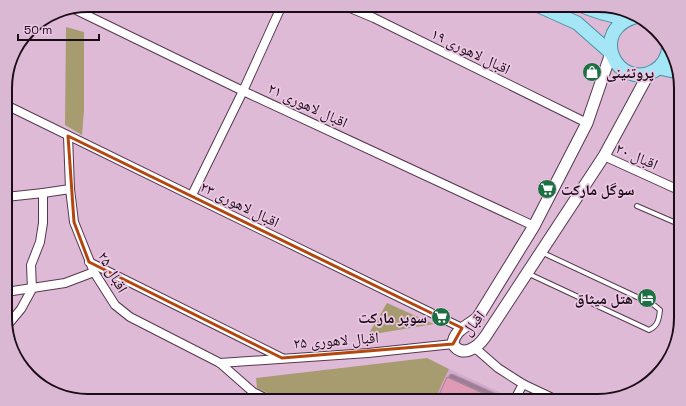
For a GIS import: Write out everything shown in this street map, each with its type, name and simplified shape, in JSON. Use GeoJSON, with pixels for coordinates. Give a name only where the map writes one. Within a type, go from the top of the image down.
{"type":"FeatureCollection","features":[{"type":"Feature","properties":{"kind":"main road"},"geometry":{"type":"LineString","coordinates":[[553,12],[577,23],[611,53],[617,64],[625,71],[636,74],[654,70],[673,72]]}},
{"type":"Feature","properties":{"kind":"main road"},"geometry":{"type":"LineString","coordinates":[[597,12],[610,16],[622,17]]}},
{"type":"Feature","properties":{"kind":"main road"},"geometry":{"type":"LineString","coordinates":[[611,53],[610,44],[612,36],[617,27],[630,19]]}},
{"type":"Feature","properties":{"kind":"main road"},"geometry":{"type":"LineString","coordinates":[[654,70],[666,55]]}},
{"type":"Feature","properties":{"kind":"street"},"geometry":{"type":"LineString","coordinates":[[192,196],[279,12]]}},
{"type":"Feature","properties":{"kind":"street","name":"اقبال لاهوری ۱۹"},"geometry":{"type":"LineString","coordinates":[[360,12],[587,123]]}},
{"type":"Feature","properties":{"kind":"street","name":"اقبال لاهوری ۲۱"},"geometry":{"type":"LineString","coordinates":[[82,13],[534,226]]}},
{"type":"Feature","properties":{"kind":"street","name":"اقبال"},"geometry":{"type":"LineString","coordinates":[[611,53],[587,123],[534,226],[478,317],[474,322],[462,328],[456,335],[453,344],[455,348],[463,352],[467,351],[485,337],[604,156],[654,70]]}},
{"type":"Feature","properties":{"kind":"street","name":"اقبال لاهوری ۲۳"},"geometry":{"type":"LineString","coordinates":[[12,108],[462,328]]}},
{"type":"Feature","properties":{"kind":"street","name":"اقبال ۲۵"},"geometry":{"type":"LineString","coordinates":[[68,136],[70,189],[74,222],[89,262],[115,305],[130,316],[220,363],[257,394]]}},
{"type":"Feature","properties":{"kind":"street","name":"اقبال ۲۰"},"geometry":{"type":"LineString","coordinates":[[604,156],[674,188]]}},
{"type":"Feature","properties":{"kind":"street"},"geometry":{"type":"LineString","coordinates":[[12,196],[70,189]]}},
{"type":"Feature","properties":{"kind":"street"},"geometry":{"type":"LineString","coordinates":[[12,320],[21,310],[32,289],[30,265],[40,242],[43,223],[43,193]]}},
{"type":"Feature","properties":{"kind":"street"},"geometry":{"type":"LineString","coordinates":[[89,262],[282,358]]}},
{"type":"Feature","properties":{"kind":"street"},"geometry":{"type":"LineString","coordinates":[[12,291],[65,283],[94,272]]}},
{"type":"Feature","properties":{"kind":"street","name":"اقبال لاهوری ۲۵"},"geometry":{"type":"LineString","coordinates":[[220,363],[368,353],[453,344]]}},
{"type":"Feature","properties":{"kind":"street"},"geometry":{"type":"LineString","coordinates":[[474,347],[498,368],[523,384],[544,394]]}},
{"type":"Feature","properties":{"kind":"street"},"geometry":{"type":"LineString","coordinates":[[518,394],[523,384]]}},
{"type":"Feature","properties":{"kind":"lane"},"geometry":{"type":"LineString","coordinates":[[637,206],[674,223]]}},
{"type":"Feature","properties":{"kind":"lane"},"geometry":{"type":"LineString","coordinates":[[527,273],[649,330],[654,328],[659,320],[660,310],[654,305],[541,252]]}},
{"type":"Feature","properties":{"kind":"highlighted area"},"geometry":{"type":"Polygon","coordinates":[[[68,136],[462,328],[453,344],[282,358],[89,262],[74,222],[68,136]]]}},
{"type":"Feature","properties":{"kind":"shaded area"},"geometry":{"type":"Polygon","coordinates":[[[66,27],[84,32],[84,110],[82,135],[65,125],[66,27]]]}},
{"type":"Feature","properties":{"kind":"shaded area"},"geometry":{"type":"Polygon","coordinates":[[[387,303],[434,324],[368,335],[387,303]]]}},
{"type":"Feature","properties":{"kind":"shaded area"},"geometry":{"type":"Polygon","coordinates":[[[427,358],[449,369],[437,394],[270,394],[257,388],[256,378],[427,358]]]}},
{"type":"Feature","properties":{"kind":"shaded area"},"geometry":{"type":"Polygon","coordinates":[[[449,369],[503,394],[437,394],[449,369]]]}},
{"type":"Feature","properties":{"kind":"building"},"geometry":{"type":"Polygon","coordinates":[[[447,377],[485,394],[439,394],[447,377]]]}},
{"type":"Feature","properties":{"kind":"place","name":"پروتئینی"},"geometry":{"type":"Point","coordinates":[592,72]}},
{"type":"Feature","properties":{"kind":"place","name":"سوگل مارکت"},"geometry":{"type":"Point","coordinates":[547,189]}},
{"type":"Feature","properties":{"kind":"place","name":"هتل میثاق"},"geometry":{"type":"Point","coordinates":[647,298]}},
{"type":"Feature","properties":{"kind":"place","name":"سوپر مارکت"},"geometry":{"type":"Point","coordinates":[441,317]}}]}
